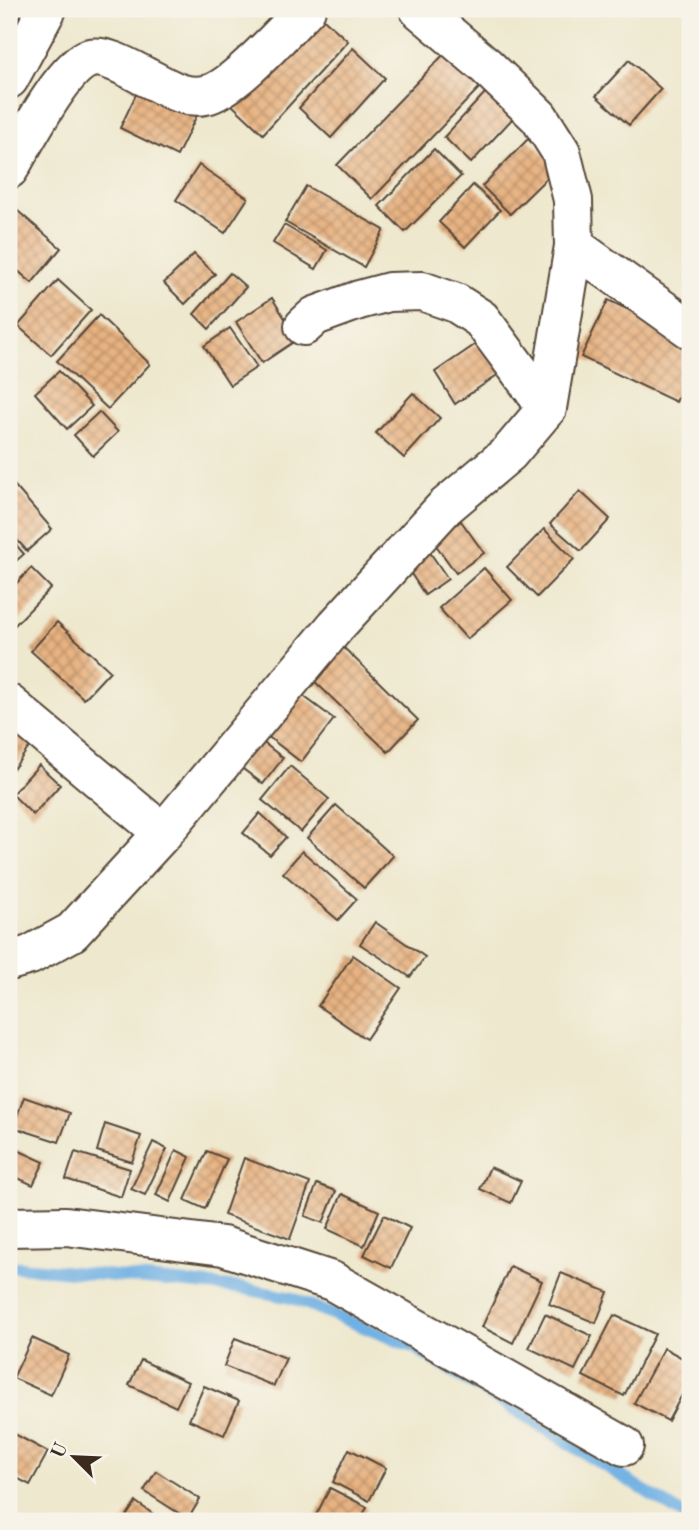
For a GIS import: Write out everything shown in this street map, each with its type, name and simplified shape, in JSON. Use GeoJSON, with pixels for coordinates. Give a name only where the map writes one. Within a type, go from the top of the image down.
{"type":"FeatureCollection","features":[{"type":"Feature","properties":{"kind":"street"},"geometry":{"type":"LineString","coordinates":[[9,79],[47,9]]}},
{"type":"Feature","properties":{"kind":"street"},"geometry":{"type":"LineString","coordinates":[[9,169],[73,67],[92,58],[114,62],[183,95],[207,95],[228,85],[306,9]]}},
{"type":"Feature","properties":{"kind":"street"},"geometry":{"type":"LineString","coordinates":[[9,961],[30,955],[72,932],[163,833],[336,626],[445,507],[509,453],[547,408],[574,246],[573,200],[561,152],[539,117],[485,65],[419,9]]}},
{"type":"Feature","properties":{"kind":"street"},"geometry":{"type":"LineString","coordinates":[[574,246],[690,329]]}},
{"type":"Feature","properties":{"kind":"street"},"geometry":{"type":"LineString","coordinates":[[304,326],[315,316],[359,300],[389,292],[422,290],[456,303],[481,319],[547,408]]}},
{"type":"Feature","properties":{"kind":"street"},"geometry":{"type":"LineString","coordinates":[[9,704],[163,833]]}},
{"type":"Feature","properties":{"kind":"street"},"geometry":{"type":"LineString","coordinates":[[9,1227],[66,1226],[223,1246],[332,1282],[624,1446]]}},
{"type":"Feature","properties":{"kind":"building"},"geometry":{"type":"Polygon","coordinates":[[[316,12],[348,41],[263,134],[232,105],[316,12]]]}},
{"type":"Feature","properties":{"kind":"building"},"geometry":{"type":"Polygon","coordinates":[[[353,48],[385,78],[331,138],[299,108],[353,48]]]}},
{"type":"Feature","properties":{"kind":"building"},"geometry":{"type":"Polygon","coordinates":[[[447,51],[482,85],[372,199],[337,165],[447,51]]]}},
{"type":"Feature","properties":{"kind":"building"},"geometry":{"type":"Polygon","coordinates":[[[629,60],[661,89],[629,125],[596,96],[629,60]]]}},
{"type":"Feature","properties":{"kind":"building"},"geometry":{"type":"Polygon","coordinates":[[[139,88],[197,115],[177,156],[120,128],[139,88]]]}},
{"type":"Feature","properties":{"kind":"building"},"geometry":{"type":"Polygon","coordinates":[[[486,92],[513,118],[471,163],[444,137],[486,92]]]}},
{"type":"Feature","properties":{"kind":"building"},"geometry":{"type":"Polygon","coordinates":[[[528,139],[557,168],[510,214],[482,186],[528,139]]]}},
{"type":"Feature","properties":{"kind":"building"},"geometry":{"type":"Polygon","coordinates":[[[434,149],[461,176],[405,232],[379,206],[434,149]]]}},
{"type":"Feature","properties":{"kind":"building"},"geometry":{"type":"Polygon","coordinates":[[[199,165],[248,198],[225,233],[176,200],[199,165]]]}},
{"type":"Feature","properties":{"kind":"building"},"geometry":{"type":"Polygon","coordinates":[[[473,185],[500,210],[465,247],[439,222],[473,185]]]}},
{"type":"Feature","properties":{"kind":"building"},"geometry":{"type":"Polygon","coordinates":[[[306,186],[384,230],[364,267],[285,222],[306,186]]]}},
{"type":"Feature","properties":{"kind":"building"},"geometry":{"type":"Polygon","coordinates":[[[12,206],[61,248],[32,283],[9,263],[9,209],[12,206]]]}},
{"type":"Feature","properties":{"kind":"building"},"geometry":{"type":"Polygon","coordinates":[[[284,225],[327,250],[316,269],[273,243],[284,225]]]}},
{"type":"Feature","properties":{"kind":"building"},"geometry":{"type":"Polygon","coordinates":[[[194,254],[215,274],[185,304],[164,283],[194,254]]]}},
{"type":"Feature","properties":{"kind":"building"},"geometry":{"type":"Polygon","coordinates":[[[230,273],[246,287],[209,329],[194,314],[230,273]]]}},
{"type":"Feature","properties":{"kind":"building"},"geometry":{"type":"Polygon","coordinates":[[[58,280],[91,310],[51,355],[18,326],[58,280]]]}},
{"type":"Feature","properties":{"kind":"building"},"geometry":{"type":"Polygon","coordinates":[[[272,298],[298,339],[262,363],[236,322],[272,298]]]}},
{"type":"Feature","properties":{"kind":"building"},"geometry":{"type":"Polygon","coordinates":[[[608,300],[690,339],[690,372],[676,402],[581,357],[608,300]]]}},
{"type":"Feature","properties":{"kind":"building"},"geometry":{"type":"Polygon","coordinates":[[[99,315],[150,364],[108,409],[57,361],[99,315]]]}},
{"type":"Feature","properties":{"kind":"building"},"geometry":{"type":"Polygon","coordinates":[[[230,328],[257,367],[230,385],[204,346],[230,328]]]}},
{"type":"Feature","properties":{"kind":"building"},"geometry":{"type":"Polygon","coordinates":[[[485,338],[506,369],[455,404],[435,372],[485,338]]]}},
{"type":"Feature","properties":{"kind":"building"},"geometry":{"type":"Polygon","coordinates":[[[59,371],[92,406],[67,429],[35,393],[59,371]]]}},
{"type":"Feature","properties":{"kind":"building"},"geometry":{"type":"Polygon","coordinates":[[[413,393],[440,418],[404,458],[376,433],[413,393]]]}},
{"type":"Feature","properties":{"kind":"building"},"geometry":{"type":"Polygon","coordinates":[[[99,412],[118,432],[93,456],[74,435],[99,412]]]}},
{"type":"Feature","properties":{"kind":"building"},"geometry":{"type":"Polygon","coordinates":[[[14,485],[52,529],[27,551],[9,531],[9,490],[14,485]]]}},
{"type":"Feature","properties":{"kind":"building"},"geometry":{"type":"Polygon","coordinates":[[[580,491],[610,519],[581,551],[550,524],[580,491]]]}},
{"type":"Feature","properties":{"kind":"building"},"geometry":{"type":"Polygon","coordinates":[[[461,521],[484,553],[456,573],[433,541],[461,521]]]}},
{"type":"Feature","properties":{"kind":"building"},"geometry":{"type":"Polygon","coordinates":[[[544,529],[574,559],[537,597],[507,567],[544,529]]]}},
{"type":"Feature","properties":{"kind":"building"},"geometry":{"type":"Polygon","coordinates":[[[9,537],[24,554],[9,567],[9,537]]]}},
{"type":"Feature","properties":{"kind":"building"},"geometry":{"type":"Polygon","coordinates":[[[427,548],[448,579],[425,595],[404,563],[427,548]]]}},
{"type":"Feature","properties":{"kind":"building"},"geometry":{"type":"Polygon","coordinates":[[[31,568],[51,588],[9,631],[9,591],[31,568]]]}},
{"type":"Feature","properties":{"kind":"building"},"geometry":{"type":"Polygon","coordinates":[[[484,568],[512,600],[467,639],[439,608],[484,568]]]}},
{"type":"Feature","properties":{"kind":"building"},"geometry":{"type":"Polygon","coordinates":[[[57,622],[110,671],[84,699],[31,651],[57,622]]]}},
{"type":"Feature","properties":{"kind":"building"},"geometry":{"type":"Polygon","coordinates":[[[339,643],[418,720],[388,752],[308,675],[339,643]]]}},
{"type":"Feature","properties":{"kind":"building"},"geometry":{"type":"Polygon","coordinates":[[[298,692],[334,719],[301,762],[266,735],[298,692]]]}},
{"type":"Feature","properties":{"kind":"building"},"geometry":{"type":"Polygon","coordinates":[[[9,722],[33,742],[14,768],[9,764],[9,722]]]}},
{"type":"Feature","properties":{"kind":"building"},"geometry":{"type":"Polygon","coordinates":[[[260,740],[283,758],[263,784],[239,766],[260,740]]]}},
{"type":"Feature","properties":{"kind":"building"},"geometry":{"type":"Polygon","coordinates":[[[39,765],[60,785],[33,815],[12,794],[39,765]]]}},
{"type":"Feature","properties":{"kind":"building"},"geometry":{"type":"Polygon","coordinates":[[[290,766],[329,799],[301,832],[262,800],[290,766]]]}},
{"type":"Feature","properties":{"kind":"building"},"geometry":{"type":"Polygon","coordinates":[[[336,805],[393,856],[364,888],[307,838],[336,805]]]}},
{"type":"Feature","properties":{"kind":"building"},"geometry":{"type":"Polygon","coordinates":[[[260,813],[286,837],[270,855],[243,833],[260,813]]]}},
{"type":"Feature","properties":{"kind":"building"},"geometry":{"type":"Polygon","coordinates":[[[302,851],[357,899],[338,920],[283,873],[302,851]]]}},
{"type":"Feature","properties":{"kind":"building"},"geometry":{"type":"Polygon","coordinates":[[[375,922],[425,957],[410,977],[360,944],[375,922]]]}},
{"type":"Feature","properties":{"kind":"building"},"geometry":{"type":"Polygon","coordinates":[[[353,955],[401,988],[366,1039],[318,1006],[353,955]]]}},
{"type":"Feature","properties":{"kind":"building"},"geometry":{"type":"Polygon","coordinates":[[[24,1097],[70,1113],[59,1142],[13,1127],[24,1097]]]}},
{"type":"Feature","properties":{"kind":"building"},"geometry":{"type":"Polygon","coordinates":[[[105,1124],[141,1136],[132,1162],[97,1151],[105,1124]]]}},
{"type":"Feature","properties":{"kind":"building"},"geometry":{"type":"Polygon","coordinates":[[[153,1142],[167,1149],[145,1195],[131,1189],[153,1142]]]}},
{"type":"Feature","properties":{"kind":"building"},"geometry":{"type":"Polygon","coordinates":[[[9,1146],[44,1162],[33,1185],[9,1174],[9,1146]]]}},
{"type":"Feature","properties":{"kind":"building"},"geometry":{"type":"Polygon","coordinates":[[[176,1150],[190,1157],[170,1202],[156,1195],[176,1150]]]}},
{"type":"Feature","properties":{"kind":"building"},"geometry":{"type":"Polygon","coordinates":[[[207,1151],[227,1159],[205,1209],[185,1200],[207,1151]]]}},
{"type":"Feature","properties":{"kind":"building"},"geometry":{"type":"Polygon","coordinates":[[[75,1152],[130,1169],[121,1197],[66,1179],[75,1152]]]}},
{"type":"Feature","properties":{"kind":"building"},"geometry":{"type":"Polygon","coordinates":[[[244,1158],[310,1183],[290,1239],[224,1215],[244,1158]]]}},
{"type":"Feature","properties":{"kind":"building"},"geometry":{"type":"Polygon","coordinates":[[[490,1167],[521,1181],[511,1203],[480,1189],[490,1167]]]}},
{"type":"Feature","properties":{"kind":"building"},"geometry":{"type":"Polygon","coordinates":[[[317,1184],[336,1191],[323,1223],[305,1216],[317,1184]]]}},
{"type":"Feature","properties":{"kind":"building"},"geometry":{"type":"Polygon","coordinates":[[[342,1194],[379,1211],[364,1246],[327,1229],[342,1194]]]}},
{"type":"Feature","properties":{"kind":"building"},"geometry":{"type":"Polygon","coordinates":[[[384,1215],[410,1228],[391,1268],[364,1255],[384,1215]]]}},
{"type":"Feature","properties":{"kind":"building"},"geometry":{"type":"Polygon","coordinates":[[[510,1266],[542,1281],[513,1343],[482,1327],[510,1266]]]}},
{"type":"Feature","properties":{"kind":"building"},"geometry":{"type":"Polygon","coordinates":[[[561,1273],[608,1292],[596,1323],[549,1304],[561,1273]]]}},
{"type":"Feature","properties":{"kind":"building"},"geometry":{"type":"Polygon","coordinates":[[[545,1314],[592,1336],[575,1370],[529,1348],[545,1314]]]}},
{"type":"Feature","properties":{"kind":"building"},"geometry":{"type":"Polygon","coordinates":[[[614,1315],[655,1334],[624,1396],[583,1376],[614,1315]]]}},
{"type":"Feature","properties":{"kind":"building"},"geometry":{"type":"Polygon","coordinates":[[[32,1338],[69,1355],[51,1395],[13,1378],[32,1338]]]}},
{"type":"Feature","properties":{"kind":"building"},"geometry":{"type":"Polygon","coordinates":[[[235,1338],[286,1358],[274,1386],[224,1366],[235,1338]]]}},
{"type":"Feature","properties":{"kind":"building"},"geometry":{"type":"Polygon","coordinates":[[[664,1348],[690,1362],[690,1380],[668,1421],[634,1403],[664,1348]]]}},
{"type":"Feature","properties":{"kind":"building"},"geometry":{"type":"Polygon","coordinates":[[[141,1360],[188,1382],[176,1407],[129,1385],[141,1360]]]}},
{"type":"Feature","properties":{"kind":"building"},"geometry":{"type":"Polygon","coordinates":[[[204,1386],[239,1401],[224,1435],[189,1420],[204,1386]]]}},
{"type":"Feature","properties":{"kind":"building"},"geometry":{"type":"Polygon","coordinates":[[[9,1431],[48,1452],[30,1485],[9,1474],[9,1431]]]}},
{"type":"Feature","properties":{"kind":"building"},"geometry":{"type":"Polygon","coordinates":[[[349,1449],[386,1468],[369,1501],[333,1482],[349,1449]]]}},
{"type":"Feature","properties":{"kind":"building"},"geometry":{"type":"Polygon","coordinates":[[[156,1471],[200,1499],[188,1519],[144,1491],[156,1471]]]}},
{"type":"Feature","properties":{"kind":"building"},"geometry":{"type":"Polygon","coordinates":[[[330,1488],[367,1507],[360,1521],[313,1521],[330,1488]]]}},
{"type":"Feature","properties":{"kind":"building"},"geometry":{"type":"Polygon","coordinates":[[[136,1502],[163,1521],[123,1521],[136,1502]]]}},
{"type":"Feature","properties":{"kind":"waterway"},"geometry":{"type":"LineString","coordinates":[[9,1266],[241,1288],[292,1298],[415,1348],[690,1519]]}}]}
